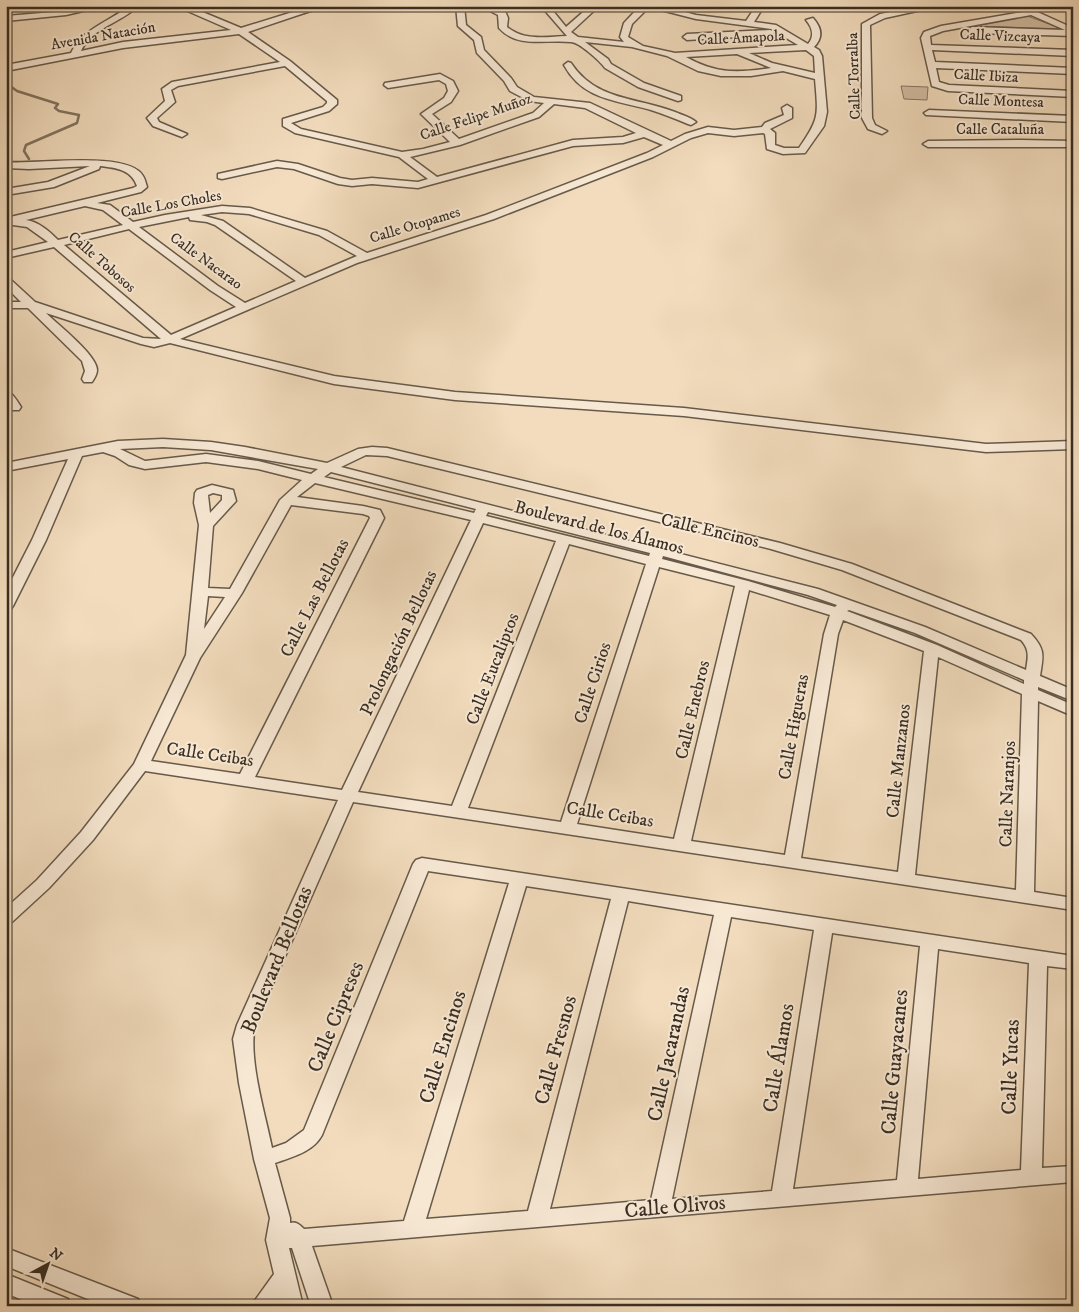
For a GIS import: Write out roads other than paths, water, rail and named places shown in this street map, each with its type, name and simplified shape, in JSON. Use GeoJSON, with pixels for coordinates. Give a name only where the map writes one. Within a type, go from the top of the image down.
{"type":"FeatureCollection","features":[{"type":"Feature","properties":{"kind":"street"},"geometry":{"type":"LineString","coordinates":[[6,19],[66,13],[101,6]]}},
{"type":"Feature","properties":{"kind":"street"},"geometry":{"type":"LineString","coordinates":[[75,54],[80,43],[126,14],[134,6]]}},
{"type":"Feature","properties":{"kind":"street","name":"Calle Felipe Muñoz"},"geometry":{"type":"LineString","coordinates":[[180,6],[241,30],[287,63],[332,100],[332,104],[326,109],[288,120],[286,124],[298,131],[402,155],[424,152],[457,143],[536,115],[554,100]]}},
{"type":"Feature","properties":{"kind":"street","name":"Avenida Natación"},"geometry":{"type":"LineString","coordinates":[[6,68],[154,40],[241,30],[321,6]]}},
{"type":"Feature","properties":{"kind":"street"},"geometry":{"type":"LineString","coordinates":[[460,6],[462,26],[478,39],[480,51],[508,80],[514,89],[532,98],[586,105],[672,145]]}},
{"type":"Feature","properties":{"kind":"street"},"geometry":{"type":"LineString","coordinates":[[484,6],[502,13],[504,28],[507,33],[514,35],[539,40],[576,39],[633,45],[675,55],[709,71],[734,75],[781,69]]}},
{"type":"Feature","properties":{"kind":"street"},"geometry":{"type":"LineString","coordinates":[[545,6],[566,32],[608,66],[641,85],[678,98]]}},
{"type":"Feature","properties":{"kind":"street"},"geometry":{"type":"LineString","coordinates":[[566,32],[595,6]]}},
{"type":"Feature","properties":{"kind":"street"},"geometry":{"type":"LineString","coordinates":[[633,45],[624,37],[624,31],[627,24],[645,6]]}},
{"type":"Feature","properties":{"kind":"street"},"geometry":{"type":"LineString","coordinates":[[652,6],[696,17],[773,27],[808,47],[818,56],[822,112],[819,126],[802,151],[775,150],[770,147],[770,133],[765,130],[768,125],[789,116],[787,108]]}},
{"type":"Feature","properties":{"kind":"street"},"geometry":{"type":"LineString","coordinates":[[749,23],[760,6]]}},
{"type":"Feature","properties":{"kind":"street","name":"Calle Torralba"},"geometry":{"type":"LineString","coordinates":[[882,131],[871,127],[867,118],[866,24],[883,16],[936,6]]}},
{"type":"Feature","properties":{"kind":"street"},"geometry":{"type":"LineString","coordinates":[[1009,6],[1073,32]]}},
{"type":"Feature","properties":{"kind":"street"},"geometry":{"type":"LineString","coordinates":[[1018,6],[1027,14]]}},
{"type":"Feature","properties":{"kind":"street"},"geometry":{"type":"LineString","coordinates":[[927,47],[925,38],[927,34],[941,29],[1027,14]]}},
{"type":"Feature","properties":{"kind":"street"},"geometry":{"type":"LineString","coordinates":[[808,47],[814,44],[817,37],[816,27],[810,20]]}},
{"type":"Feature","properties":{"kind":"street"},"geometry":{"type":"LineString","coordinates":[[941,29],[1073,32]]}},
{"type":"Feature","properties":{"kind":"street"},"geometry":{"type":"LineString","coordinates":[[687,37],[784,32]]}},
{"type":"Feature","properties":{"kind":"street","name":"Calle Amapola"},"geometry":{"type":"LineString","coordinates":[[675,55],[808,47]]}},
{"type":"Feature","properties":{"kind":"street","name":"Calle Vizcaya"},"geometry":{"type":"LineString","coordinates":[[927,47],[1073,53]]}},
{"type":"Feature","properties":{"kind":"street","name":"Calle Ibiza"},"geometry":{"type":"LineString","coordinates":[[927,47],[935,84],[944,88],[1073,94]]}},
{"type":"Feature","properties":{"kind":"street"},"geometry":{"type":"LineString","coordinates":[[740,52],[754,60],[781,69],[819,77]]}},
{"type":"Feature","properties":{"kind":"street"},"geometry":{"type":"LineString","coordinates":[[182,134],[156,124],[152,118],[170,102],[166,89],[168,87],[287,63]]}},
{"type":"Feature","properties":{"kind":"street"},"geometry":{"type":"LineString","coordinates":[[568,65],[570,71],[595,91],[656,109],[690,122]]}},
{"type":"Feature","properties":{"kind":"street"},"geometry":{"type":"LineString","coordinates":[[932,65],[1073,71]]}},
{"type":"Feature","properties":{"kind":"street"},"geometry":{"type":"LineString","coordinates":[[750,74],[756,82]]}},
{"type":"Feature","properties":{"kind":"street"},"geometry":{"type":"LineString","coordinates":[[388,85],[440,77],[450,82],[453,91],[448,100],[426,114],[457,143]]}},
{"type":"Feature","properties":{"kind":"street"},"geometry":{"type":"LineString","coordinates":[[586,105],[611,96]]}},
{"type":"Feature","properties":{"kind":"street","name":"Calle Montesa"},"geometry":{"type":"LineString","coordinates":[[929,113],[1073,119]]}},
{"type":"Feature","properties":{"kind":"street","name":"Calle Otopames"},"geometry":{"type":"LineString","coordinates":[[170,340],[365,256],[490,217],[672,145],[688,136],[708,130],[734,133],[765,130]]}},
{"type":"Feature","properties":{"kind":"street"},"geometry":{"type":"LineString","coordinates":[[222,176],[277,164],[295,166],[338,180],[418,185],[573,143],[623,140],[645,134]]}},
{"type":"Feature","properties":{"kind":"street","name":"Calle Cataluña"},"geometry":{"type":"LineString","coordinates":[[928,144],[1073,144]]}},
{"type":"Feature","properties":{"kind":"street"},"geometry":{"type":"LineString","coordinates":[[402,155],[436,181]]}},
{"type":"Feature","properties":{"kind":"street"},"geometry":{"type":"LineString","coordinates":[[6,165],[29,167],[74,162],[106,164]]}},
{"type":"Feature","properties":{"kind":"street"},"geometry":{"type":"LineString","coordinates":[[6,192],[50,185],[76,173],[106,164]]}},
{"type":"Feature","properties":{"kind":"street","name":"Calle Tobosos"},"geometry":{"type":"LineString","coordinates":[[7,221],[71,207],[137,190],[142,187],[142,180],[136,172],[106,164]]}},
{"type":"Feature","properties":{"kind":"street","name":"Calle Nacarao"},"geometry":{"type":"LineString","coordinates":[[71,207],[93,204],[106,207],[214,288],[244,308]]}},
{"type":"Feature","properties":{"kind":"street","name":"Calle Los Choles"},"geometry":{"type":"LineString","coordinates":[[6,254],[165,218],[222,209],[250,211],[323,233],[365,256]]}},
{"type":"Feature","properties":{"kind":"street"},"geometry":{"type":"LineString","coordinates":[[165,218],[213,220],[304,282]]}},
{"type":"Feature","properties":{"kind":"street","name":"Calle Tobosos"},"geometry":{"type":"LineString","coordinates":[[7,221],[32,226],[57,243],[170,340]]}},
{"type":"Feature","properties":{"kind":"street"},"geometry":{"type":"LineString","coordinates":[[6,281],[88,360],[91,371],[88,379]]}},
{"type":"Feature","properties":{"kind":"street"},"geometry":{"type":"LineString","coordinates":[[6,305],[32,305],[141,340],[154,343],[170,340],[334,380],[455,396],[684,412],[986,448],[1073,444]]}},
{"type":"Feature","properties":{"kind":"street"},"geometry":{"type":"LineString","coordinates":[[6,395],[15,407]]}},
{"type":"Feature","properties":{"kind":"street"},"geometry":{"type":"LineString","coordinates":[[134,462],[136,451],[142,443]]}},
{"type":"Feature","properties":{"kind":"street","name":"Boulevard de los Álamos"},"geometry":{"type":"LineString","coordinates":[[6,467],[102,448],[142,443],[163,443],[211,446],[245,451],[331,468],[564,539],[656,555],[743,584],[843,608],[920,630],[1031,685],[1073,711]]}},
{"type":"Feature","properties":{"kind":"street"},"geometry":{"type":"LineString","coordinates":[[163,443],[168,456],[166,463]]}},
{"type":"Feature","properties":{"kind":"street","name":"Boulevard de los Álamos"},"geometry":{"type":"LineString","coordinates":[[102,448],[120,453],[134,462],[151,465],[200,458],[223,459],[480,512],[656,555],[764,578],[843,608],[932,648],[1031,685],[1073,696]]}},
{"type":"Feature","properties":{"kind":"street","name":"Calle Encinos"},"geometry":{"type":"LineString","coordinates":[[192,658],[235,593],[287,500],[297,488],[362,452],[378,451],[775,546],[912,591],[1026,636],[1034,646],[1036,653],[1031,685]]}},
{"type":"Feature","properties":{"kind":"street"},"geometry":{"type":"LineString","coordinates":[[6,606],[39,540],[77,452]]}},
{"type":"Feature","properties":{"kind":"street","name":"Calle Las Bellotas"},"geometry":{"type":"LineString","coordinates":[[245,780],[377,518],[375,513],[364,510],[287,500]]}},
{"type":"Feature","properties":{"kind":"street","name":"Prolongación Bellotas"},"geometry":{"type":"LineString","coordinates":[[349,796],[480,512]]}},
{"type":"Feature","properties":{"kind":"street"},"geometry":{"type":"LineString","coordinates":[[6,918],[44,884],[87,836],[141,765],[192,658],[201,592],[206,525]]}},
{"type":"Feature","properties":{"kind":"street","name":"Calle Eucaliptos"},"geometry":{"type":"LineString","coordinates":[[458,812],[564,539]]}},
{"type":"Feature","properties":{"kind":"street","name":"Calle Cirios"},"geometry":{"type":"LineString","coordinates":[[567,828],[656,555]]}},
{"type":"Feature","properties":{"kind":"street","name":"Calle Enebros"},"geometry":{"type":"LineString","coordinates":[[681,846],[743,584]]}},
{"type":"Feature","properties":{"kind":"street"},"geometry":{"type":"LineString","coordinates":[[201,592],[235,593]]}},
{"type":"Feature","properties":{"kind":"street","name":"Calle Higueras"},"geometry":{"type":"LineString","coordinates":[[792,862],[831,634],[843,608]]}},
{"type":"Feature","properties":{"kind":"street","name":"Calle Manzanos"},"geometry":{"type":"LineString","coordinates":[[906,879],[932,648]]}},
{"type":"Feature","properties":{"kind":"street","name":"Calle Naranjos"},"geometry":{"type":"LineString","coordinates":[[1025,897],[1031,685]]}},
{"type":"Feature","properties":{"kind":"street","name":"Calle Ceibas"},"geometry":{"type":"LineString","coordinates":[[141,765],[1073,904]]}},
{"type":"Feature","properties":{"kind":"street","name":"Boulevard Bellotas"},"geometry":{"type":"LineString","coordinates":[[292,1306],[277,1240],[280,1218],[264,1159],[243,1039],[246,1025],[349,796]]}},
{"type":"Feature","properties":{"kind":"street","name":"Calle Cipreses"},"geometry":{"type":"LineString","coordinates":[[264,1159],[293,1149],[312,1135],[422,864],[519,879]]}},
{"type":"Feature","properties":{"kind":"street"},"geometry":{"type":"LineString","coordinates":[[519,879],[1073,963]]}},
{"type":"Feature","properties":{"kind":"street","name":"Calle Encinos"},"geometry":{"type":"LineString","coordinates":[[412,1229],[519,879]]}},
{"type":"Feature","properties":{"kind":"street","name":"Calle Fresnos"},"geometry":{"type":"LineString","coordinates":[[536,1218],[621,894]]}},
{"type":"Feature","properties":{"kind":"street","name":"Calle Jacarandas"},"geometry":{"type":"LineString","coordinates":[[660,1208],[724,910]]}},
{"type":"Feature","properties":{"kind":"street","name":"Calle Álamos"},"geometry":{"type":"LineString","coordinates":[[781,1198],[824,925]]}},
{"type":"Feature","properties":{"kind":"street","name":"Calle Guayacanes"},"geometry":{"type":"LineString","coordinates":[[907,1188],[930,941]]}},
{"type":"Feature","properties":{"kind":"street","name":"Calle Yucas"},"geometry":{"type":"LineString","coordinates":[[1031,1178],[1038,957]]}},
{"type":"Feature","properties":{"kind":"street","name":"Calle Olivos"},"geometry":{"type":"LineString","coordinates":[[277,1240],[1073,1174]]}},
{"type":"Feature","properties":{"kind":"street","name":"Boulevard Bellotas"},"geometry":{"type":"LineString","coordinates":[[280,1218],[299,1238],[322,1306]]}},
{"type":"Feature","properties":{"kind":"street"},"geometry":{"type":"LineString","coordinates":[[6,1257],[130,1306]]}},
{"type":"Feature","properties":{"kind":"street"},"geometry":{"type":"LineString","coordinates":[[262,1306],[285,1276]]}},
{"type":"Feature","properties":{"kind":"street"},"geometry":{"type":"LineString","coordinates":[[6,1283],[60,1306]]}},
{"type":"Feature","properties":{"kind":"waterway"},"geometry":{"type":"LineString","coordinates":[[285,19],[328,6]]}},
{"type":"Feature","properties":{"kind":"waterway"},"geometry":{"type":"LineString","coordinates":[[6,83],[17,91],[58,104],[55,108],[59,111],[79,115],[77,123],[26,145],[24,151],[29,159]]}}]}
